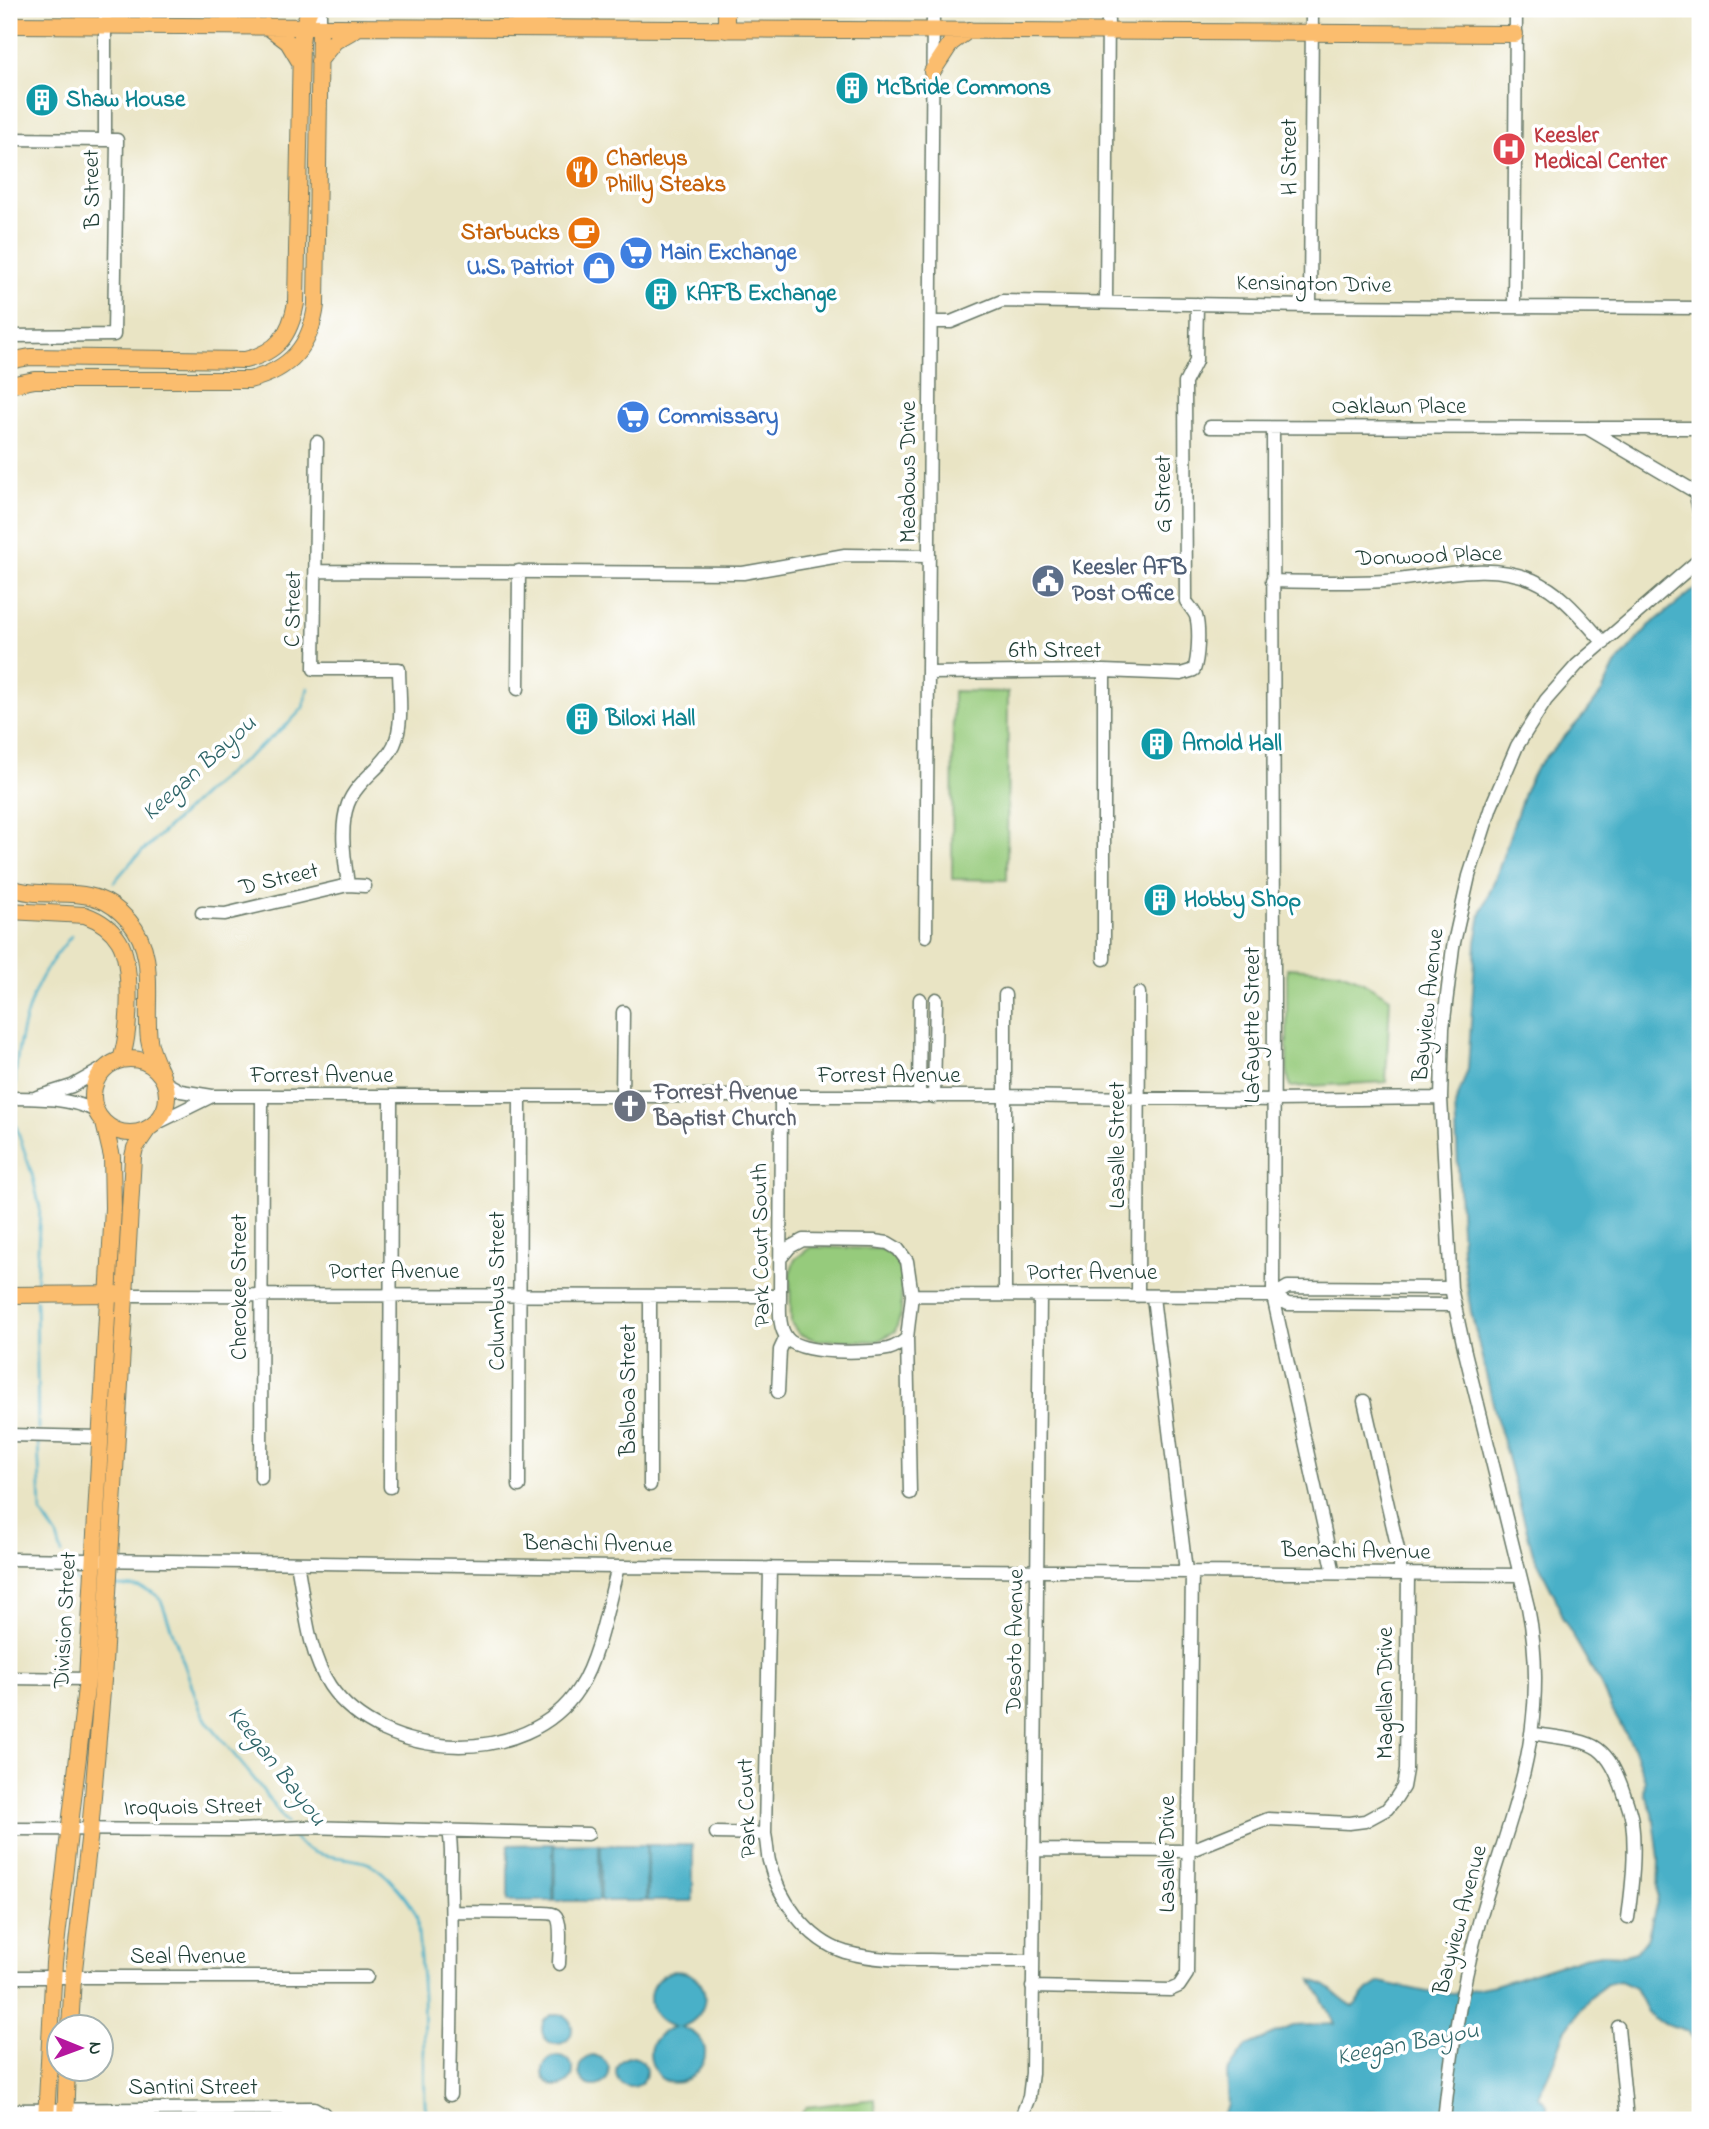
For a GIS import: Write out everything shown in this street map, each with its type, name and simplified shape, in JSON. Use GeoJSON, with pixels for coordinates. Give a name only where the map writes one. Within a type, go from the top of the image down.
{"type":"FeatureCollection","features":[{"type":"Feature","properties":{"kind":"main road"},"geometry":{"type":"LineString","coordinates":[[9,361],[30,357],[246,360],[269,351],[283,339],[289,330],[296,303],[300,62],[303,27],[310,9]]}},
{"type":"Feature","properties":{"kind":"main road"},"geometry":{"type":"LineString","coordinates":[[726,9],[726,30]]}},
{"type":"Feature","properties":{"kind":"main road"},"geometry":{"type":"LineString","coordinates":[[9,26],[1515,34]]}},
{"type":"Feature","properties":{"kind":"main road"},"geometry":{"type":"LineString","coordinates":[[266,26],[288,42],[300,62]]}},
{"type":"Feature","properties":{"kind":"main road"},"geometry":{"type":"LineString","coordinates":[[9,385],[35,380],[249,380],[279,369],[300,351],[315,320],[316,305],[320,27]]}},
{"type":"Feature","properties":{"kind":"main road"},"geometry":{"type":"LineString","coordinates":[[319,61],[341,37],[362,27]]}},
{"type":"Feature","properties":{"kind":"main road"},"geometry":{"type":"LineString","coordinates":[[932,72],[951,43],[968,30]]}},
{"type":"Feature","properties":{"kind":"main road"},"geometry":{"type":"LineString","coordinates":[[9,887],[20,891],[86,895],[107,902],[116,907],[141,940],[148,968],[152,1054],[164,1079],[168,1090],[167,1104],[152,1126],[140,1132],[125,1133],[111,1128],[100,1117],[93,1096],[104,1068],[121,1059],[136,1058],[151,1064],[164,1079]]}},
{"type":"Feature","properties":{"kind":"main road"},"geometry":{"type":"LineString","coordinates":[[9,911],[72,913],[96,919],[120,942],[127,961],[128,984],[127,1041],[121,1059]]}},
{"type":"Feature","properties":{"kind":"main road","name":"Division Street"},"geometry":{"type":"LineString","coordinates":[[71,2014],[90,1831],[110,1576],[116,1294],[114,1174],[112,1157],[100,1117]]}},
{"type":"Feature","properties":{"kind":"main road","name":"Division Street"},"geometry":{"type":"LineString","coordinates":[[46,2115],[53,1978],[87,1679],[91,1584],[84,1559],[133,1157],[135,1147],[152,1126]]}},
{"type":"Feature","properties":{"kind":"main road","name":"Porter Avenue"},"geometry":{"type":"LineString","coordinates":[[9,1295],[116,1294]]}},
{"type":"Feature","properties":{"kind":"main road"},"geometry":{"type":"LineString","coordinates":[[65,2115],[66,2084]]}},
{"type":"Feature","properties":{"kind":"street","name":"B Street"},"geometry":{"type":"LineString","coordinates":[[9,336],[114,335],[117,140],[105,140],[106,9]]}},
{"type":"Feature","properties":{"kind":"street"},"geometry":{"type":"LineString","coordinates":[[320,9],[320,27]]}},
{"type":"Feature","properties":{"kind":"street"},"geometry":{"type":"LineString","coordinates":[[523,28],[524,9]]}},
{"type":"Feature","properties":{"kind":"street","name":"Meadows Drive"},"geometry":{"type":"LineString","coordinates":[[926,936],[933,9]]}},
{"type":"Feature","properties":{"kind":"street"},"geometry":{"type":"LineString","coordinates":[[1106,302],[1108,9]]}},
{"type":"Feature","properties":{"kind":"street","name":"H Street"},"geometry":{"type":"LineString","coordinates":[[1310,306],[1312,9]]}},
{"type":"Feature","properties":{"kind":"street"},"geometry":{"type":"LineString","coordinates":[[1514,307],[1516,9]]}},
{"type":"Feature","properties":{"kind":"street"},"geometry":{"type":"LineString","coordinates":[[9,139],[105,140]]}},
{"type":"Feature","properties":{"kind":"street","name":"Kensington Drive"},"geometry":{"type":"LineString","coordinates":[[931,322],[951,322],[1002,301],[1700,308]]}},
{"type":"Feature","properties":{"kind":"street","name":"G Street"},"geometry":{"type":"LineString","coordinates":[[1181,674],[1194,670],[1197,661],[1197,621],[1186,601],[1185,383],[1196,361],[1197,304]]}},
{"type":"Feature","properties":{"kind":"street","name":"Oaklawn Place"},"geometry":{"type":"LineString","coordinates":[[1210,427],[1700,428]]}},
{"type":"Feature","properties":{"kind":"street","name":"Lafayette Street"},"geometry":{"type":"LineString","coordinates":[[1273,428],[1273,1296],[1334,1573]]}},
{"type":"Feature","properties":{"kind":"street"},"geometry":{"type":"LineString","coordinates":[[1587,428],[1700,491],[1697,501],[1700,516]]}},
{"type":"Feature","properties":{"kind":"street","name":"C Street"},"geometry":{"type":"LineString","coordinates":[[317,442],[314,669],[399,669],[398,734],[394,747],[359,786],[348,804],[344,824],[348,886]]}},
{"type":"Feature","properties":{"kind":"street"},"geometry":{"type":"LineString","coordinates":[[316,571],[743,573],[845,555],[929,556]]}},
{"type":"Feature","properties":{"kind":"street","name":"Bayview Avenue"},"geometry":{"type":"LineString","coordinates":[[1444,2120],[1467,1969],[1480,1915],[1520,1788],[1531,1733],[1535,1665],[1531,1622],[1451,1288],[1441,1098],[1443,1028],[1453,947],[1469,876],[1491,807],[1517,746],[1546,700],[1577,666],[1700,559]]}},
{"type":"Feature","properties":{"kind":"street"},"geometry":{"type":"LineString","coordinates":[[518,689],[519,571]]}},
{"type":"Feature","properties":{"kind":"street","name":"Donwood Place"},"geometry":{"type":"LineString","coordinates":[[1272,581],[1383,581],[1461,571],[1514,574],[1534,580],[1564,599],[1604,643]]}},
{"type":"Feature","properties":{"kind":"street"},"geometry":{"type":"LineString","coordinates":[[1104,671],[1104,959]]}},
{"type":"Feature","properties":{"kind":"street","name":"6th Street"},"geometry":{"type":"LineString","coordinates":[[929,673],[1104,671],[1181,674]]}},
{"type":"Feature","properties":{"kind":"street","name":"D Street"},"geometry":{"type":"LineString","coordinates":[[202,913],[225,914],[348,886],[365,886]]}},
{"type":"Feature","properties":{"kind":"street","name":"Lasalle Street"},"geometry":{"type":"LineString","coordinates":[[1138,1296],[1139,993]]}},
{"type":"Feature","properties":{"kind":"street"},"geometry":{"type":"LineString","coordinates":[[1005,995],[1005,1295]]}},
{"type":"Feature","properties":{"kind":"street"},"geometry":{"type":"LineString","coordinates":[[919,999],[919,1097]]}},
{"type":"Feature","properties":{"kind":"street"},"geometry":{"type":"LineString","coordinates":[[934,1097],[936,999]]}},
{"type":"Feature","properties":{"kind":"street"},"geometry":{"type":"LineString","coordinates":[[622,1097],[623,1012]]}},
{"type":"Feature","properties":{"kind":"street"},"geometry":{"type":"LineString","coordinates":[[22,1098],[72,1086],[104,1068]]}},
{"type":"Feature","properties":{"kind":"street","name":"Forrest Avenue"},"geometry":{"type":"LineString","coordinates":[[164,1079],[181,1091],[212,1096],[262,1097],[1005,1096],[1274,1100],[1441,1098]]}},
{"type":"Feature","properties":{"kind":"street","name":"Forrest Avenue"},"geometry":{"type":"LineString","coordinates":[[152,1126],[212,1096]]}},
{"type":"Feature","properties":{"kind":"street","name":"Columbus Street"},"geometry":{"type":"LineString","coordinates":[[519,1486],[520,1096]]}},
{"type":"Feature","properties":{"kind":"street","name":"Cherokee Street"},"geometry":{"type":"LineString","coordinates":[[261,1478],[262,1097]]}},
{"type":"Feature","properties":{"kind":"street"},"geometry":{"type":"LineString","coordinates":[[390,1487],[391,1097]]}},
{"type":"Feature","properties":{"kind":"street","name":"Park Court South"},"geometry":{"type":"LineString","coordinates":[[778,1392],[780,1350],[786,1337],[781,1324],[780,1296],[781,1097]]}},
{"type":"Feature","properties":{"kind":"street"},"geometry":{"type":"LineString","coordinates":[[22,1098],[74,1102],[100,1117]]}},
{"type":"Feature","properties":{"kind":"street"},"geometry":{"type":"LineString","coordinates":[[780,1259],[790,1247],[803,1240],[874,1241],[888,1242],[907,1261],[912,1295],[907,1338],[910,1493]]}},
{"type":"Feature","properties":{"kind":"street","name":"Porter Avenue"},"geometry":{"type":"LineString","coordinates":[[1273,1296],[1288,1287],[1451,1288]]}},
{"type":"Feature","properties":{"kind":"street","name":"Porter Avenue"},"geometry":{"type":"LineString","coordinates":[[116,1294],[780,1296]]}},
{"type":"Feature","properties":{"kind":"street","name":"Porter Avenue"},"geometry":{"type":"LineString","coordinates":[[912,1295],[1273,1296],[1288,1304],[1454,1305]]}},
{"type":"Feature","properties":{"kind":"street","name":"Balboa Street"},"geometry":{"type":"LineString","coordinates":[[650,1296],[650,1485]]}},
{"type":"Feature","properties":{"kind":"street","name":"Desoto Avenue"},"geometry":{"type":"LineString","coordinates":[[1020,2120],[1030,2097],[1032,2073],[1040,1296]]}},
{"type":"Feature","properties":{"kind":"street"},"geometry":{"type":"LineString","coordinates":[[1153,1297],[1189,1571]]}},
{"type":"Feature","properties":{"kind":"street"},"geometry":{"type":"LineString","coordinates":[[786,1337],[793,1345],[803,1349],[836,1351],[887,1349],[907,1338]]}},
{"type":"Feature","properties":{"kind":"street","name":"Magellan Drive"},"geometry":{"type":"LineString","coordinates":[[1189,1851],[1268,1819],[1349,1824],[1365,1821],[1387,1809],[1403,1787],[1406,1770],[1404,1574],[1364,1401]]}},
{"type":"Feature","properties":{"kind":"street"},"geometry":{"type":"LineString","coordinates":[[9,1435],[99,1437]]}},
{"type":"Feature","properties":{"kind":"street","name":"Benachi Avenue"},"geometry":{"type":"LineString","coordinates":[[9,1559],[1520,1575]]}},
{"type":"Feature","properties":{"kind":"street"},"geometry":{"type":"LineString","coordinates":[[297,1563],[311,1637],[320,1668],[346,1706],[384,1730],[417,1741],[450,1747],[495,1742],[531,1732],[566,1706],[580,1687],[592,1661],[618,1567]]}},
{"type":"Feature","properties":{"kind":"street","name":"Park Court"},"geometry":{"type":"LineString","coordinates":[[770,1568],[765,1834],[769,1861],[780,1890],[795,1916],[818,1937],[842,1951],[865,1957],[895,1960],[1032,1961]]}},
{"type":"Feature","properties":{"kind":"street","name":"Lasalle Drive"},"geometry":{"type":"LineString","coordinates":[[1032,1987],[1170,1990],[1179,1986],[1187,1974],[1189,1571]]}},
{"type":"Feature","properties":{"kind":"street"},"geometry":{"type":"LineString","coordinates":[[9,1678],[87,1679]]}},
{"type":"Feature","properties":{"kind":"street"},"geometry":{"type":"LineString","coordinates":[[1531,1733],[1585,1743],[1597,1748],[1606,1756],[1616,1773],[1632,1823],[1628,1918]]}},
{"type":"Feature","properties":{"kind":"street","name":"Iroquois Street"},"geometry":{"type":"LineString","coordinates":[[9,1829],[239,1830],[304,1827],[588,1834]]}},
{"type":"Feature","properties":{"kind":"street"},"geometry":{"type":"LineString","coordinates":[[449,1831],[452,1843],[450,2095]]}},
{"type":"Feature","properties":{"kind":"street"},"geometry":{"type":"LineString","coordinates":[[716,1833],[765,1834]]}},
{"type":"Feature","properties":{"kind":"street"},"geometry":{"type":"LineString","coordinates":[[1034,1850],[1189,1851]]}},
{"type":"Feature","properties":{"kind":"street"},"geometry":{"type":"LineString","coordinates":[[452,1912],[555,1915],[560,1926],[559,1964]]}},
{"type":"Feature","properties":{"kind":"street","name":"Seal Avenue"},"geometry":{"type":"LineString","coordinates":[[9,1977],[367,1977]]}},
{"type":"Feature","properties":{"kind":"street"},"geometry":{"type":"LineString","coordinates":[[1618,2027],[1627,2120]]}},
{"type":"Feature","properties":{"kind":"street","name":"Santini Street"},"geometry":{"type":"LineString","coordinates":[[9,2110],[46,2115],[295,2115],[314,2108],[329,2120]]}},
{"type":"Feature","properties":{"kind":"green space"},"geometry":{"type":"Polygon","coordinates":[[[953,691],[1008,692],[1007,880],[952,879],[953,691]]]}},
{"type":"Feature","properties":{"kind":"green space"},"geometry":{"type":"Polygon","coordinates":[[[1287,968],[1337,971],[1356,978],[1390,998],[1386,1082],[1290,1087],[1287,1069],[1287,968]]]}},
{"type":"Feature","properties":{"kind":"green space"},"geometry":{"type":"Polygon","coordinates":[[[811,1247],[881,1249],[894,1257],[902,1273],[901,1314],[895,1331],[878,1341],[816,1340],[799,1334],[791,1323],[790,1273],[795,1259],[811,1247]]]}},
{"type":"Feature","properties":{"kind":"green space"},"geometry":{"type":"Polygon","coordinates":[[[875,2099],[876,2120],[784,2120],[798,2119],[806,2107],[875,2099]]]}},
{"type":"Feature","properties":{"kind":"water"},"geometry":{"type":"Polygon","coordinates":[[[1700,585],[1700,2066],[1694,2040],[1688,2031],[1658,2021],[1647,2012],[1635,1988],[1619,1981],[1607,1984],[1590,1997],[1565,2031],[1538,2096],[1547,2105],[1547,2113],[1536,2120],[1394,2120],[1373,2112],[1351,2120],[1220,2120],[1229,2105],[1227,2073],[1246,2046],[1293,2026],[1335,2024],[1312,1980],[1324,1985],[1353,2007],[1368,1990],[1380,1982],[1427,1992],[1454,1993],[1495,1985],[1584,1957],[1636,1952],[1648,1937],[1658,1897],[1659,1858],[1653,1812],[1644,1793],[1645,1780],[1633,1747],[1562,1617],[1555,1596],[1533,1553],[1471,1312],[1462,1251],[1455,1105],[1468,1069],[1476,942],[1481,914],[1525,790],[1537,767],[1602,692],[1615,665],[1649,626],[1700,585]]]}},
{"type":"Feature","properties":{"kind":"water"},"geometry":{"type":"Polygon","coordinates":[[[553,1844],[553,1901],[508,1901],[508,1845],[553,1844]]]}},
{"type":"Feature","properties":{"kind":"water"},"geometry":{"type":"Polygon","coordinates":[[[599,1844],[599,1901],[555,1901],[555,1845],[599,1844]]]}},
{"type":"Feature","properties":{"kind":"water"},"geometry":{"type":"Polygon","coordinates":[[[601,1845],[646,1845],[646,1901],[601,1901],[601,1845]]]}},
{"type":"Feature","properties":{"kind":"water"},"geometry":{"type":"Polygon","coordinates":[[[648,1845],[693,1845],[693,1901],[648,1901],[648,1845]]]}},
{"type":"Feature","properties":{"kind":"water"},"geometry":{"type":"Polygon","coordinates":[[[674,1971],[687,1973],[696,1978],[702,1986],[705,1995],[700,2014],[681,2027],[698,2037],[705,2049],[703,2061],[696,2072],[685,2080],[673,2083],[661,2078],[652,2064],[650,2051],[658,2036],[674,2027],[656,2015],[650,1999],[656,1982],[674,1971]]]}},
{"type":"Feature","properties":{"kind":"water"},"geometry":{"type":"Polygon","coordinates":[[[557,2014],[568,2018],[572,2029],[568,2040],[557,2044],[546,2040],[542,2029],[546,2018],[557,2014]]]}},
{"type":"Feature","properties":{"kind":"water"},"geometry":{"type":"Polygon","coordinates":[[[558,2056],[569,2060],[573,2071],[569,2082],[558,2086],[547,2082],[543,2071],[547,2060],[558,2056]]]}},
{"type":"Feature","properties":{"kind":"water"},"geometry":{"type":"Polygon","coordinates":[[[594,2056],[605,2060],[609,2071],[605,2082],[594,2086],[583,2082],[579,2071],[583,2060],[594,2056]]]}},
{"type":"Feature","properties":{"kind":"water"},"geometry":{"type":"Polygon","coordinates":[[[631,2057],[642,2061],[646,2072],[642,2083],[631,2087],[620,2083],[616,2072],[620,2061],[631,2057]]]}},
{"type":"Feature","properties":{"kind":"waterway","name":"Keegan Bayou"},"geometry":{"type":"LineString","coordinates":[[114,882],[132,861],[210,788],[288,724],[303,708],[308,688]]}},
{"type":"Feature","properties":{"kind":"waterway","name":"Keegan Bayou"},"geometry":{"type":"LineString","coordinates":[[15,1094],[16,1064],[26,1015],[48,967],[71,936]]}},
{"type":"Feature","properties":{"kind":"waterway","name":"Keegan Bayou"},"geometry":{"type":"LineString","coordinates":[[15,1101],[15,1123],[40,1208],[36,1290]]}},
{"type":"Feature","properties":{"kind":"waterway","name":"Keegan Bayou"},"geometry":{"type":"LineString","coordinates":[[36,1300],[38,1430]]}},
{"type":"Feature","properties":{"kind":"waterway","name":"Keegan Bayou"},"geometry":{"type":"LineString","coordinates":[[38,1440],[41,1512],[57,1537],[62,1554]]}},
{"type":"Feature","properties":{"kind":"waterway","name":"Keegan Bayou"},"geometry":{"type":"LineString","coordinates":[[65,1564],[72,1577],[86,1584]]}},
{"type":"Feature","properties":{"kind":"waterway","name":"Keegan Bayou"},"geometry":{"type":"LineString","coordinates":[[113,1586],[145,1589],[161,1600],[201,1711],[287,1823]]}},
{"type":"Feature","properties":{"kind":"waterway","name":"Keegan Bayou"},"geometry":{"type":"LineString","coordinates":[[291,1832],[298,1842],[316,1853],[370,1864],[383,1873],[414,1911],[417,1918],[423,1995],[427,2120]]}},
{"type":"Feature","properties":{"kind":"place","name":"McBride Commons"},"geometry":{"type":"Point","coordinates":[852,88]}},
{"type":"Feature","properties":{"kind":"place","name":"Shaw House"},"geometry":{"type":"Point","coordinates":[42,100]}},
{"type":"Feature","properties":{"kind":"place","name":"Keesler Medical Center"},"geometry":{"type":"Point","coordinates":[1509,149]}},
{"type":"Feature","properties":{"kind":"place","name":"Charleys Philly Steaks"},"geometry":{"type":"Point","coordinates":[582,172]}},
{"type":"Feature","properties":{"kind":"place","name":"Starbucks"},"geometry":{"type":"Point","coordinates":[584,233]}},
{"type":"Feature","properties":{"kind":"place","name":"Main Exchange"},"geometry":{"type":"Point","coordinates":[636,253]}},
{"type":"Feature","properties":{"kind":"place","name":"U.S. Patriot"},"geometry":{"type":"Point","coordinates":[599,268]}},
{"type":"Feature","properties":{"kind":"place","name":"KAFB Exchange"},"geometry":{"type":"Point","coordinates":[661,294]}},
{"type":"Feature","properties":{"kind":"place","name":"Commissary"},"geometry":{"type":"Point","coordinates":[633,417]}},
{"type":"Feature","properties":{"kind":"place","name":"Keesler AFB Post Office"},"geometry":{"type":"Point","coordinates":[1048,581]}},
{"type":"Feature","properties":{"kind":"place","name":"Biloxi Hall"},"geometry":{"type":"Point","coordinates":[582,719]}},
{"type":"Feature","properties":{"kind":"place","name":"Arnold Hall"},"geometry":{"type":"Point","coordinates":[1157,744]}},
{"type":"Feature","properties":{"kind":"place","name":"Hobby Shop"},"geometry":{"type":"Point","coordinates":[1160,900]}},
{"type":"Feature","properties":{"kind":"place","name":"Forrest Avenue Baptist Church"},"geometry":{"type":"Point","coordinates":[630,1106]}}]}
